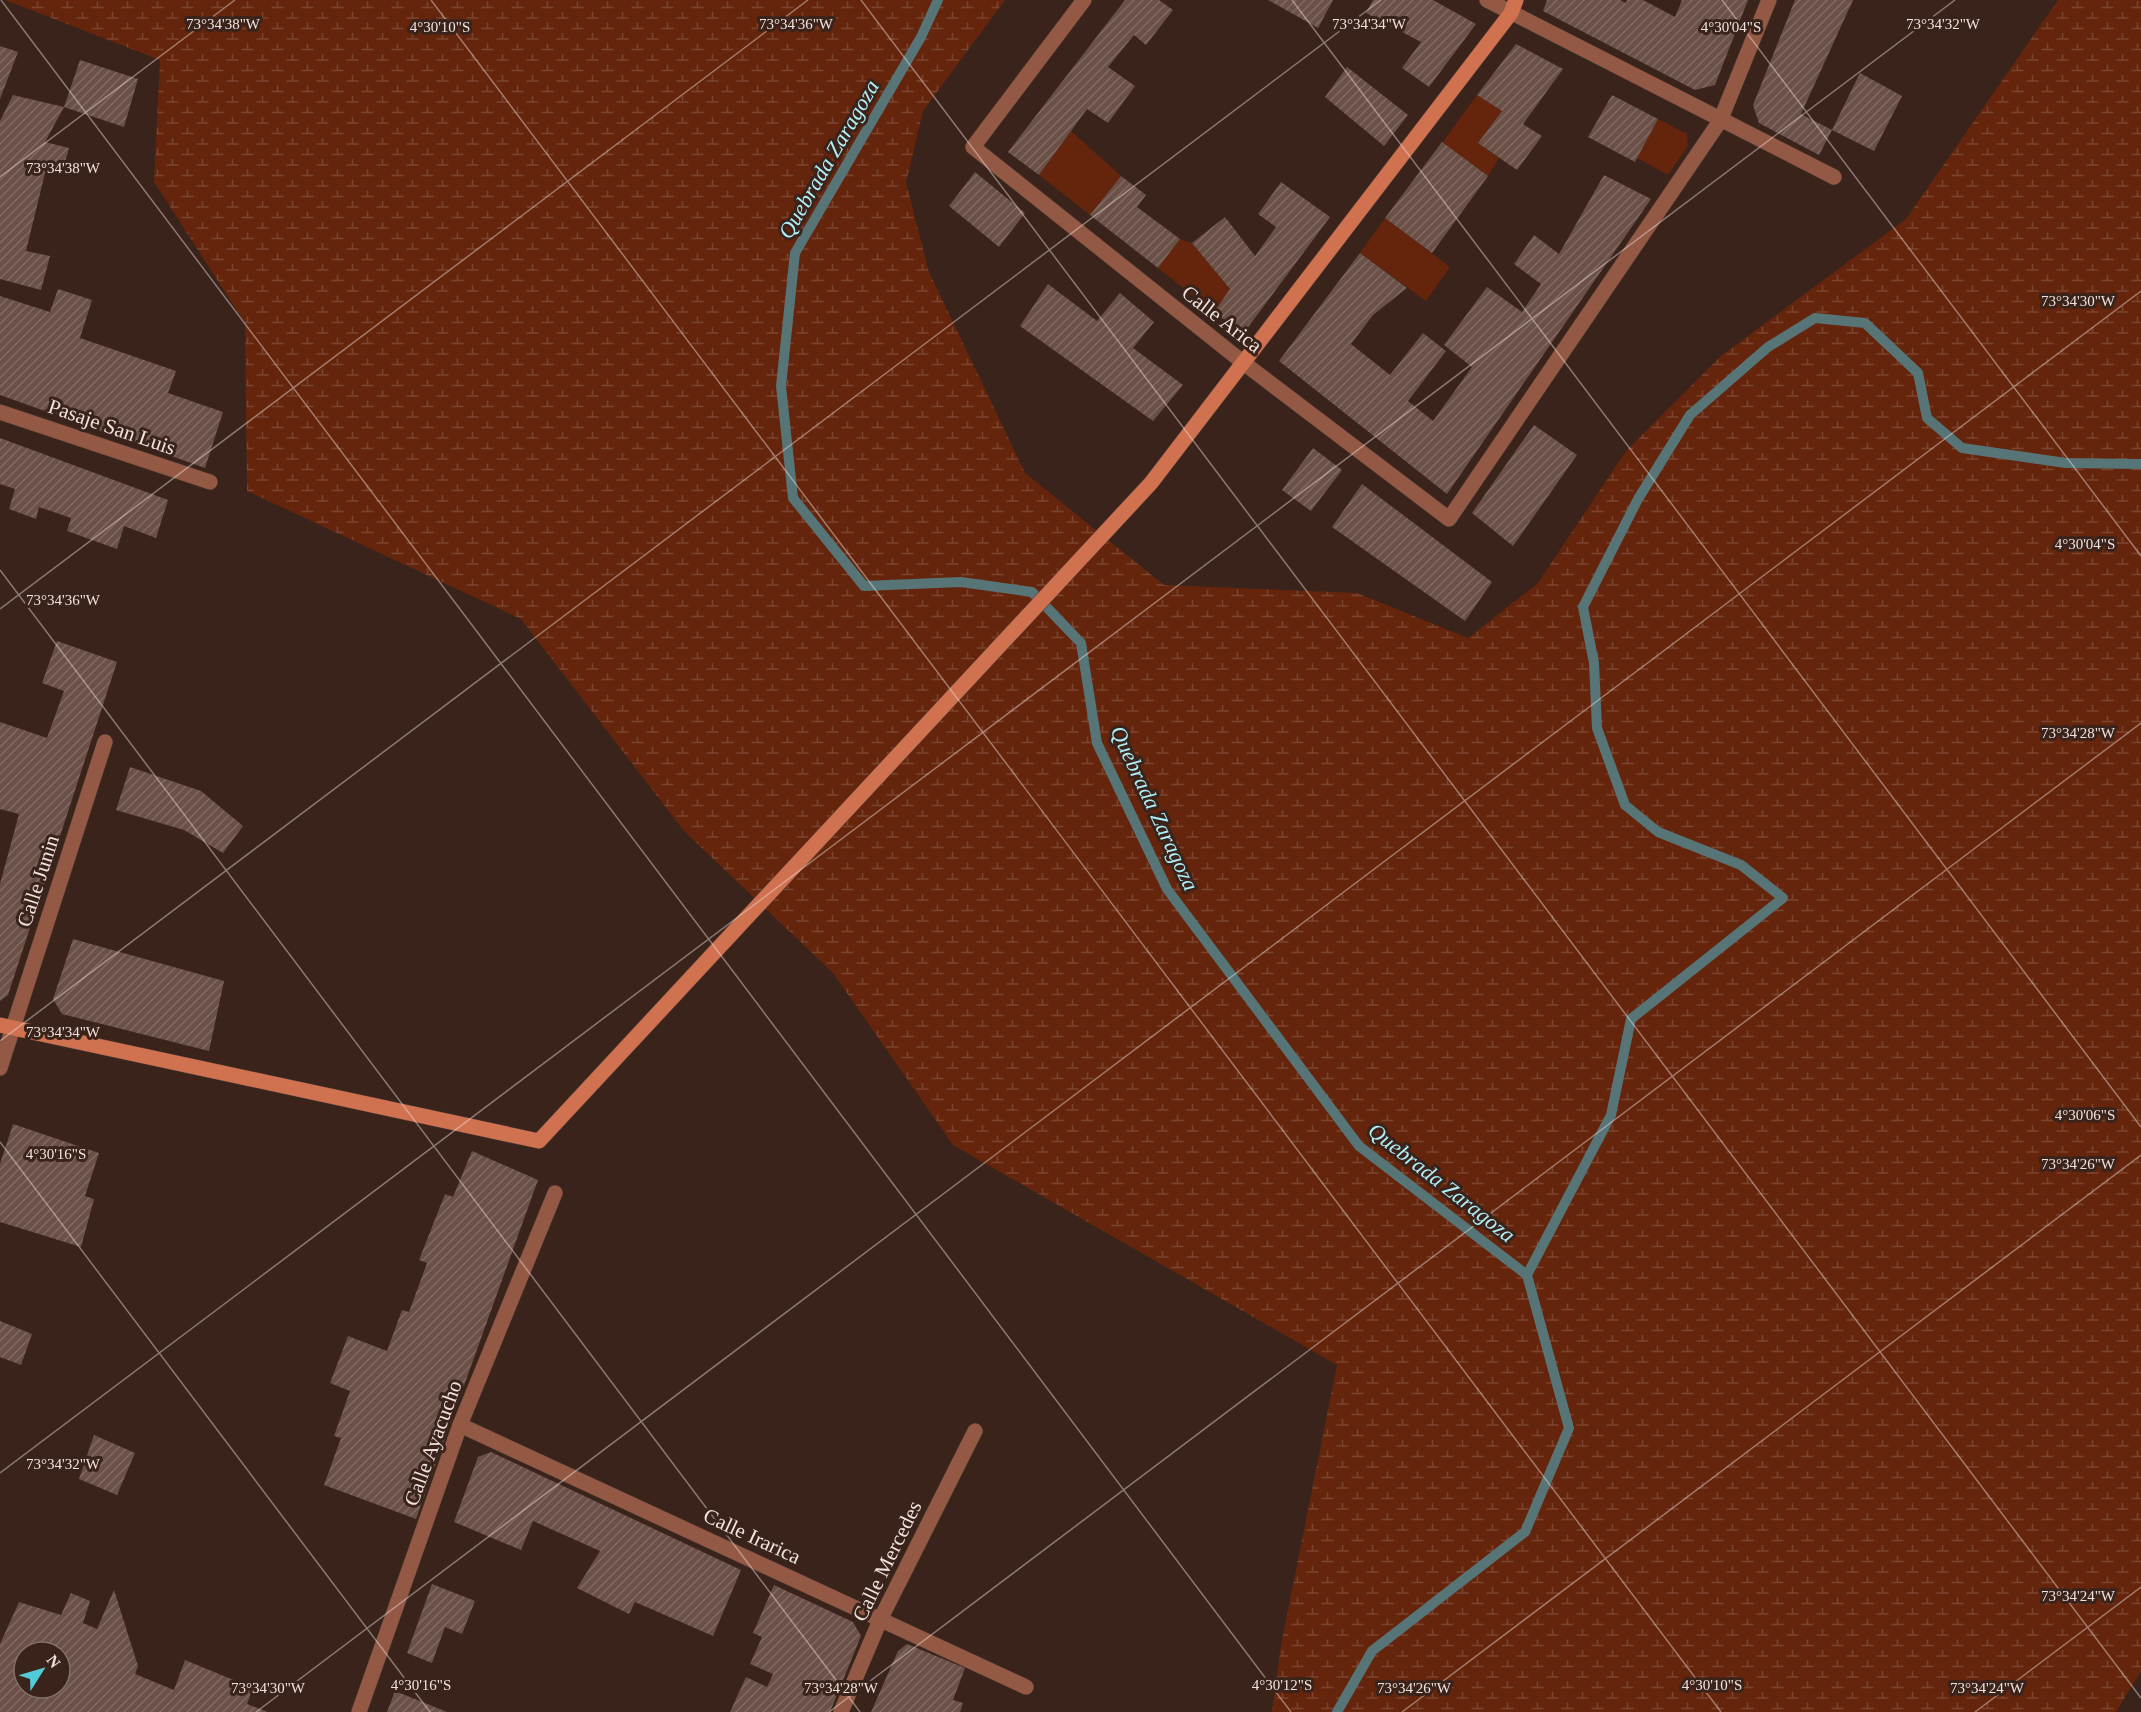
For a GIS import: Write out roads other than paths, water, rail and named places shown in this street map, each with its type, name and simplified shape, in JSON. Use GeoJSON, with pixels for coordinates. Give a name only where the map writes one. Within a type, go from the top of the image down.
{"type":"FeatureCollection","features":[{"type":"Feature","properties":{"kind":"street","name":"Calle Arica"},"geometry":{"type":"LineString","coordinates":[[1084,0],[973,147],[1245,364],[1449,519],[1720,121]]}},
{"type":"Feature","properties":{"kind":"street"},"geometry":{"type":"LineString","coordinates":[[1487,0],[1514,7],[1720,121],[1834,177]]}},
{"type":"Feature","properties":{"kind":"street"},"geometry":{"type":"LineString","coordinates":[[1720,121],[1769,0]]}},
{"type":"Feature","properties":{"kind":"street"},"geometry":{"type":"LineString","coordinates":[[6,1026],[539,1141],[1151,483],[1245,364],[1514,7]]}},
{"type":"Feature","properties":{"kind":"street","name":"Pasaje San Luis"},"geometry":{"type":"LineString","coordinates":[[0,412],[210,482]]}},
{"type":"Feature","properties":{"kind":"street","name":"Calle Junin"},"geometry":{"type":"LineString","coordinates":[[0,1068],[6,1026],[105,742]]}},
{"type":"Feature","properties":{"kind":"street","name":"Calle Ayacucho"},"geometry":{"type":"LineString","coordinates":[[359,1712],[460,1425],[555,1193]]}},
{"type":"Feature","properties":{"kind":"street","name":"Calle Irarica"},"geometry":{"type":"LineString","coordinates":[[460,1425],[1026,1687]]}},
{"type":"Feature","properties":{"kind":"street","name":"Calle Mercedes"},"geometry":{"type":"LineString","coordinates":[[841,1712],[881,1618],[975,1431]]}},
{"type":"Feature","properties":{"kind":"waterway","name":"Quebrada Zaragoza"},"geometry":{"type":"LineString","coordinates":[[938,0],[921,37],[795,253],[781,386],[793,498],[864,586],[961,582],[1032,592],[1081,643],[1097,743],[1167,889],[1359,1146],[1527,1275],[1569,1428],[1525,1532],[1372,1651],[1337,1712]]}},
{"type":"Feature","properties":{"kind":"waterway"},"geometry":{"type":"LineString","coordinates":[[1527,1275],[1611,1115],[1631,1019],[1783,898],[1741,865],[1658,832],[1625,805],[1597,728],[1594,663],[1583,607],[1638,499],[1690,415],[1768,347],[1815,318],[1865,323],[1918,373],[1927,418],[1962,448],[2066,463],[2141,464]]}}]}
